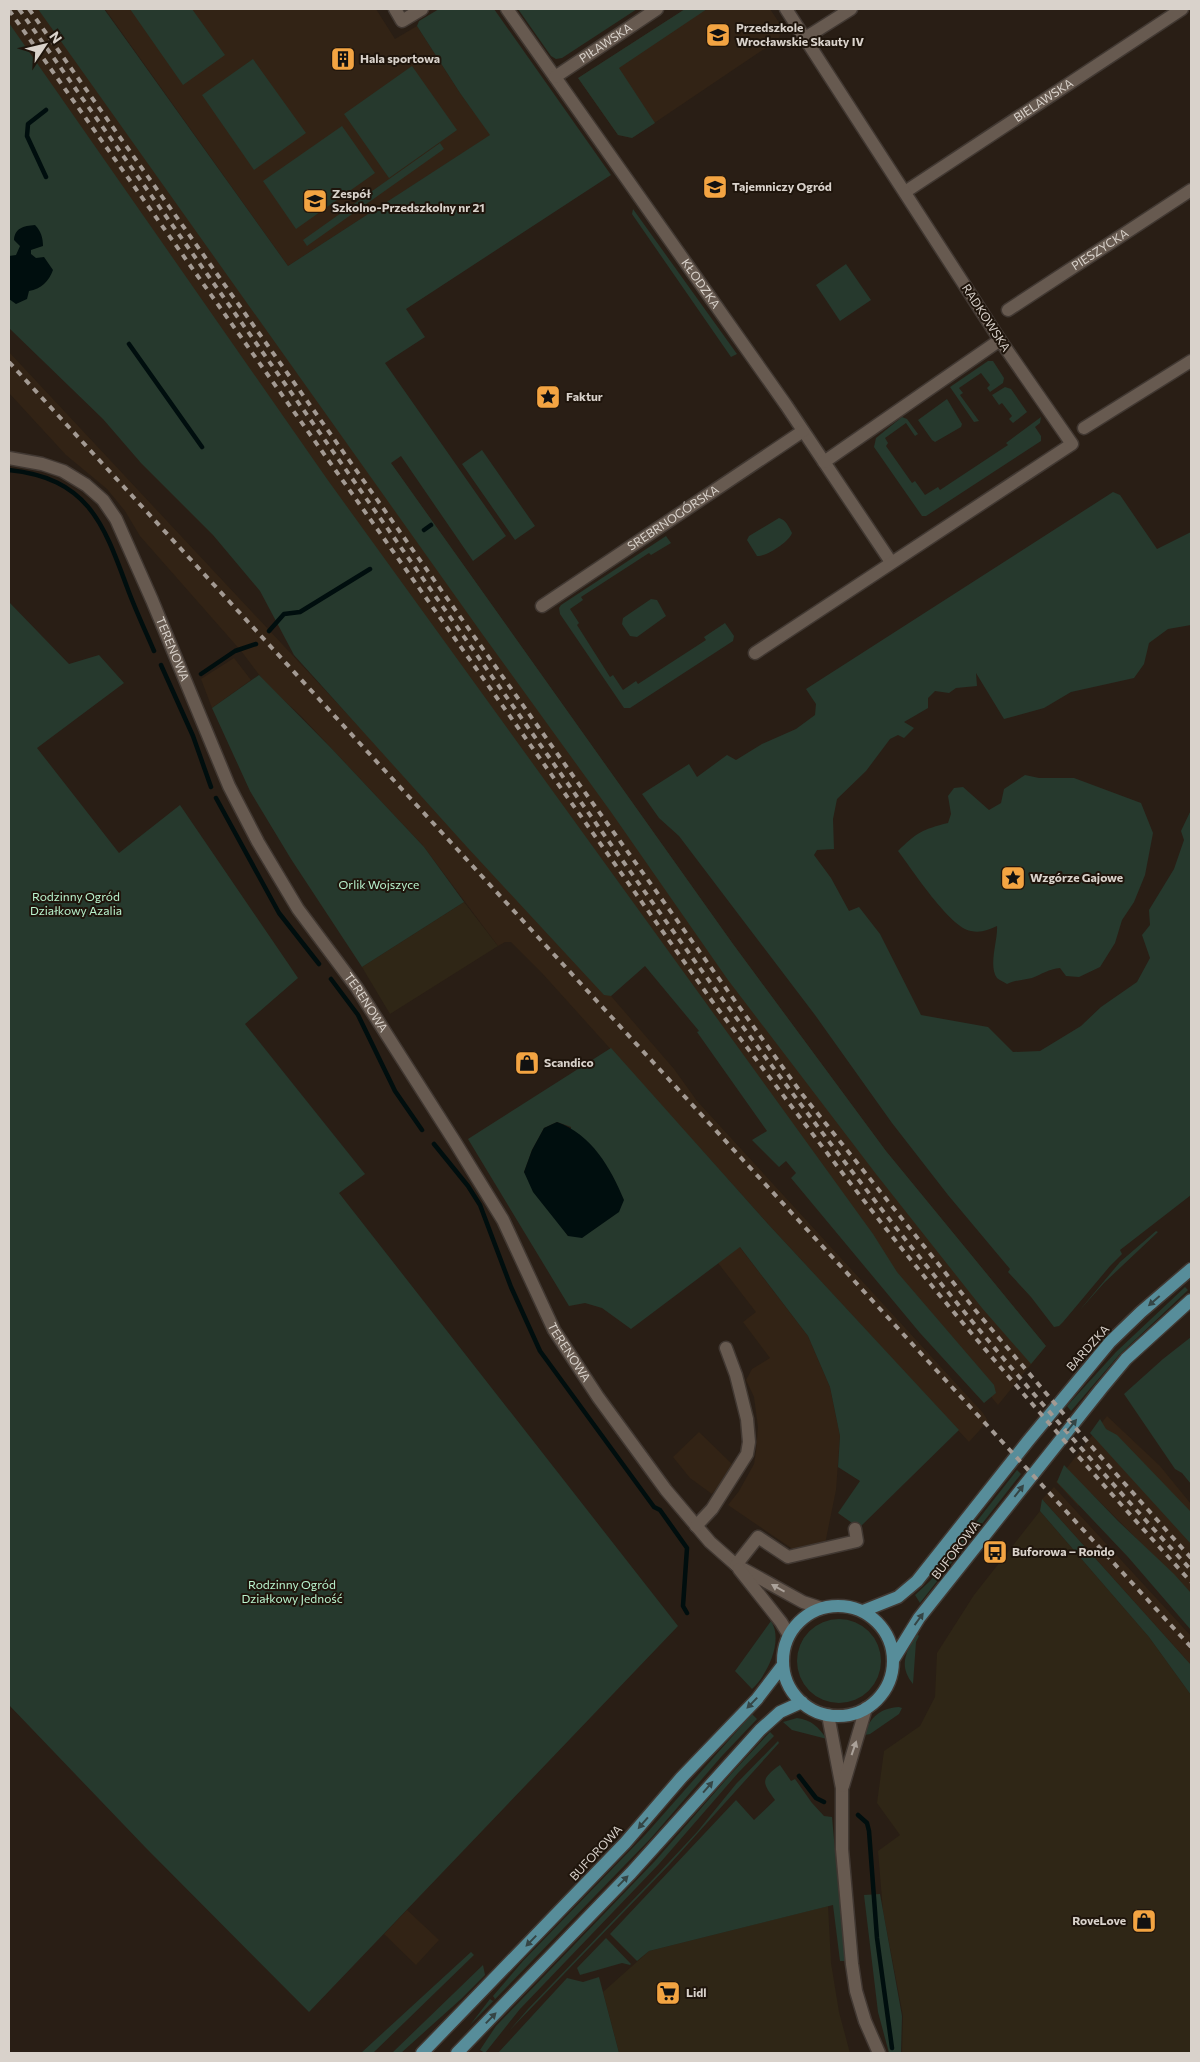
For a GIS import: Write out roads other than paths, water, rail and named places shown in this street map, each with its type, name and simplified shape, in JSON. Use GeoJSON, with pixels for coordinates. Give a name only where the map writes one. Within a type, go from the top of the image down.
{"type":"FeatureCollection","features":[{"type":"Feature","properties":{"kind":"main road","name":"BARDZKA"},"geometry":{"type":"LineString","coordinates":[[1016,1457],[1110,1342],[1141,1312],[1191,1269]]}},
{"type":"Feature","properties":{"kind":"main road","name":"BUFOROWA"},"geometry":{"type":"LineString","coordinates":[[893,1660],[920,1618],[1126,1359],[1191,1300]]}},
{"type":"Feature","properties":{"kind":"main road","name":"BUFOROWA"},"geometry":{"type":"LineString","coordinates":[[863,1611],[898,1597],[917,1581],[1016,1457]]}},
{"type":"Feature","properties":{"kind":"main road"},"geometry":{"type":"LineString","coordinates":[[851,1607],[863,1611],[878,1622],[887,1636],[893,1660],[892,1673],[887,1685],[876,1701],[852,1714],[828,1715],[819,1712],[802,1702],[792,1691],[786,1679],[783,1665],[785,1644],[789,1635],[800,1621],[822,1608],[851,1607]]}},
{"type":"Feature","properties":{"kind":"main road","name":"BUFOROWA"},"geometry":{"type":"LineString","coordinates":[[422,2053],[625,1844],[681,1778],[756,1699],[783,1665]]}},
{"type":"Feature","properties":{"kind":"main road"},"geometry":{"type":"LineString","coordinates":[[457,2053],[631,1873],[764,1726],[780,1712],[802,1702]]}},
{"type":"Feature","properties":{"kind":"street"},"geometry":{"type":"LineString","coordinates":[[395,9],[402,21],[422,9]]}},
{"type":"Feature","properties":{"kind":"street","name":"KŁODZKA"},"geometry":{"type":"LineString","coordinates":[[507,9],[803,431],[891,562]]}},
{"type":"Feature","properties":{"kind":"street","name":"PIŁAWSKA"},"geometry":{"type":"LineString","coordinates":[[555,77],[657,9]]}},
{"type":"Feature","properties":{"kind":"street","name":"RADKOWSKA"},"geometry":{"type":"LineString","coordinates":[[786,9],[1000,340],[1072,444],[891,562]]}},
{"type":"Feature","properties":{"kind":"street"},"geometry":{"type":"LineString","coordinates":[[806,38],[851,9]]}},
{"type":"Feature","properties":{"kind":"street","name":"BIELAWSKA"},"geometry":{"type":"LineString","coordinates":[[904,192],[1182,9]]}},
{"type":"Feature","properties":{"kind":"street","name":"PIESZYCKA"},"geometry":{"type":"LineString","coordinates":[[1008,310],[1191,190]]}},
{"type":"Feature","properties":{"kind":"street"},"geometry":{"type":"LineString","coordinates":[[824,462],[1000,340]]}},
{"type":"Feature","properties":{"kind":"street"},"geometry":{"type":"LineString","coordinates":[[1084,428],[1191,361]]}},
{"type":"Feature","properties":{"kind":"street","name":"SREBRNOGÓRSKA"},"geometry":{"type":"LineString","coordinates":[[542,606],[803,431]]}},
{"type":"Feature","properties":{"kind":"street","name":"TERENOWA"},"geometry":{"type":"LineString","coordinates":[[9,458],[42,464],[63,471],[86,485],[103,500],[116,519],[152,600],[229,786],[258,842],[298,909],[357,988],[498,1213],[554,1330],[574,1362],[666,1490],[710,1542],[736,1565],[789,1635]]}},
{"type":"Feature","properties":{"kind":"street"},"geometry":{"type":"LineString","coordinates":[[755,653],[891,562]]}},
{"type":"Feature","properties":{"kind":"street"},"geometry":{"type":"LineString","coordinates":[[696,1526],[712,1509],[747,1454],[749,1427],[726,1348]]}},
{"type":"Feature","properties":{"kind":"street"},"geometry":{"type":"LineString","coordinates":[[736,1565],[758,1537],[788,1557],[857,1541],[855,1529]]}},
{"type":"Feature","properties":{"kind":"street","name":"TERENOWA"},"geometry":{"type":"LineString","coordinates":[[736,1565],[803,1602],[822,1608]]}},
{"type":"Feature","properties":{"kind":"street"},"geometry":{"type":"LineString","coordinates":[[842,1788],[866,1708]]}},
{"type":"Feature","properties":{"kind":"street"},"geometry":{"type":"LineString","coordinates":[[828,1715],[842,1788],[842,1849],[856,1991],[865,2021],[879,2053]]}},
{"type":"Feature","properties":{"kind":"waterway"},"geometry":{"type":"LineString","coordinates":[[46,110],[28,124],[27,136],[46,177]]}},
{"type":"Feature","properties":{"kind":"waterway"},"geometry":{"type":"LineString","coordinates":[[129,344],[202,447]]}},
{"type":"Feature","properties":{"kind":"waterway"},"geometry":{"type":"LineString","coordinates":[[9,470],[35,475],[57,483],[74,493],[88,507],[100,524],[109,542],[154,651]]}},
{"type":"Feature","properties":{"kind":"waterway"},"geometry":{"type":"LineString","coordinates":[[424,530],[431,525]]}},
{"type":"Feature","properties":{"kind":"waterway"},"geometry":{"type":"LineString","coordinates":[[269,631],[284,614],[300,612],[370,569]]}},
{"type":"Feature","properties":{"kind":"waterway"},"geometry":{"type":"LineString","coordinates":[[201,674],[235,651],[256,644]]}},
{"type":"Feature","properties":{"kind":"waterway"},"geometry":{"type":"LineString","coordinates":[[161,665],[193,736],[211,787]]}},
{"type":"Feature","properties":{"kind":"waterway"},"geometry":{"type":"LineString","coordinates":[[216,798],[279,913],[319,964]]}},
{"type":"Feature","properties":{"kind":"waterway"},"geometry":{"type":"LineString","coordinates":[[331,979],[358,1015],[395,1091],[422,1130]]}},
{"type":"Feature","properties":{"kind":"waterway"},"geometry":{"type":"LineString","coordinates":[[434,1144],[468,1186],[480,1205],[511,1287],[540,1351],[654,1507],[660,1510],[687,1548],[683,1606],[687,1613]]}},
{"type":"Feature","properties":{"kind":"waterway"},"geometry":{"type":"LineString","coordinates":[[799,1776],[816,1798],[824,1802]]}},
{"type":"Feature","properties":{"kind":"waterway"},"geometry":{"type":"LineString","coordinates":[[858,1815],[867,1823],[869,1831],[877,1938],[892,2048]]}},
{"type":"Feature","properties":{"kind":"railway"},"geometry":{"type":"LineString","coordinates":[[19,9],[623,862],[821,1131],[910,1245],[988,1340],[1068,1433],[1191,1570]]}},
{"type":"Feature","properties":{"kind":"railway"},"geometry":{"type":"LineString","coordinates":[[29,9],[571,773],[802,1094],[976,1311],[1085,1439],[1191,1558]]}},
{"type":"Feature","properties":{"kind":"railway"},"geometry":{"type":"LineString","coordinates":[[9,10],[712,1001],[851,1184],[937,1292],[999,1366],[1191,1582]]}},
{"type":"Feature","properties":{"kind":"railway"},"geometry":{"type":"LineString","coordinates":[[9,362],[1191,1647]]}},
{"type":"Feature","properties":{"kind":"place","name":"Przedszkole Wrocławskie Skauty IV"},"geometry":{"type":"Point","coordinates":[718,35]}},
{"type":"Feature","properties":{"kind":"place","name":"Hala sportowa"},"geometry":{"type":"Point","coordinates":[343,59]}},
{"type":"Feature","properties":{"kind":"place","name":"Tajemniczy Ogród"},"geometry":{"type":"Point","coordinates":[715,187]}},
{"type":"Feature","properties":{"kind":"place","name":"Zespół Szkolno-Przedszkolny nr 21"},"geometry":{"type":"Point","coordinates":[315,201]}},
{"type":"Feature","properties":{"kind":"place","name":"Faktur"},"geometry":{"type":"Point","coordinates":[548,397]}},
{"type":"Feature","properties":{"kind":"place","name":"Wzgórze Gajowe"},"geometry":{"type":"Point","coordinates":[1013,878]}},
{"type":"Feature","properties":{"kind":"place","name":"Scandico"},"geometry":{"type":"Point","coordinates":[527,1063]}},
{"type":"Feature","properties":{"kind":"place","name":"Buforowa – Rondo"},"geometry":{"type":"Point","coordinates":[995,1552]}},
{"type":"Feature","properties":{"kind":"place","name":"RoveLove"},"geometry":{"type":"Point","coordinates":[1144,1921]}},
{"type":"Feature","properties":{"kind":"place","name":"Lidl"},"geometry":{"type":"Point","coordinates":[668,1993]}},
{"type":"Feature","properties":{"kind":"park label","name":"Orlik Wojszyce"},"geometry":{"type":"Point","coordinates":[379,885]}},
{"type":"Feature","properties":{"kind":"park label","name":"Rodzinny Ogród Działkowy Azalia"},"geometry":{"type":"Point","coordinates":[76,904]}},
{"type":"Feature","properties":{"kind":"park label","name":"Rodzinny Ogród Działkowy Jedność"},"geometry":{"type":"Point","coordinates":[292,1592]}}]}
